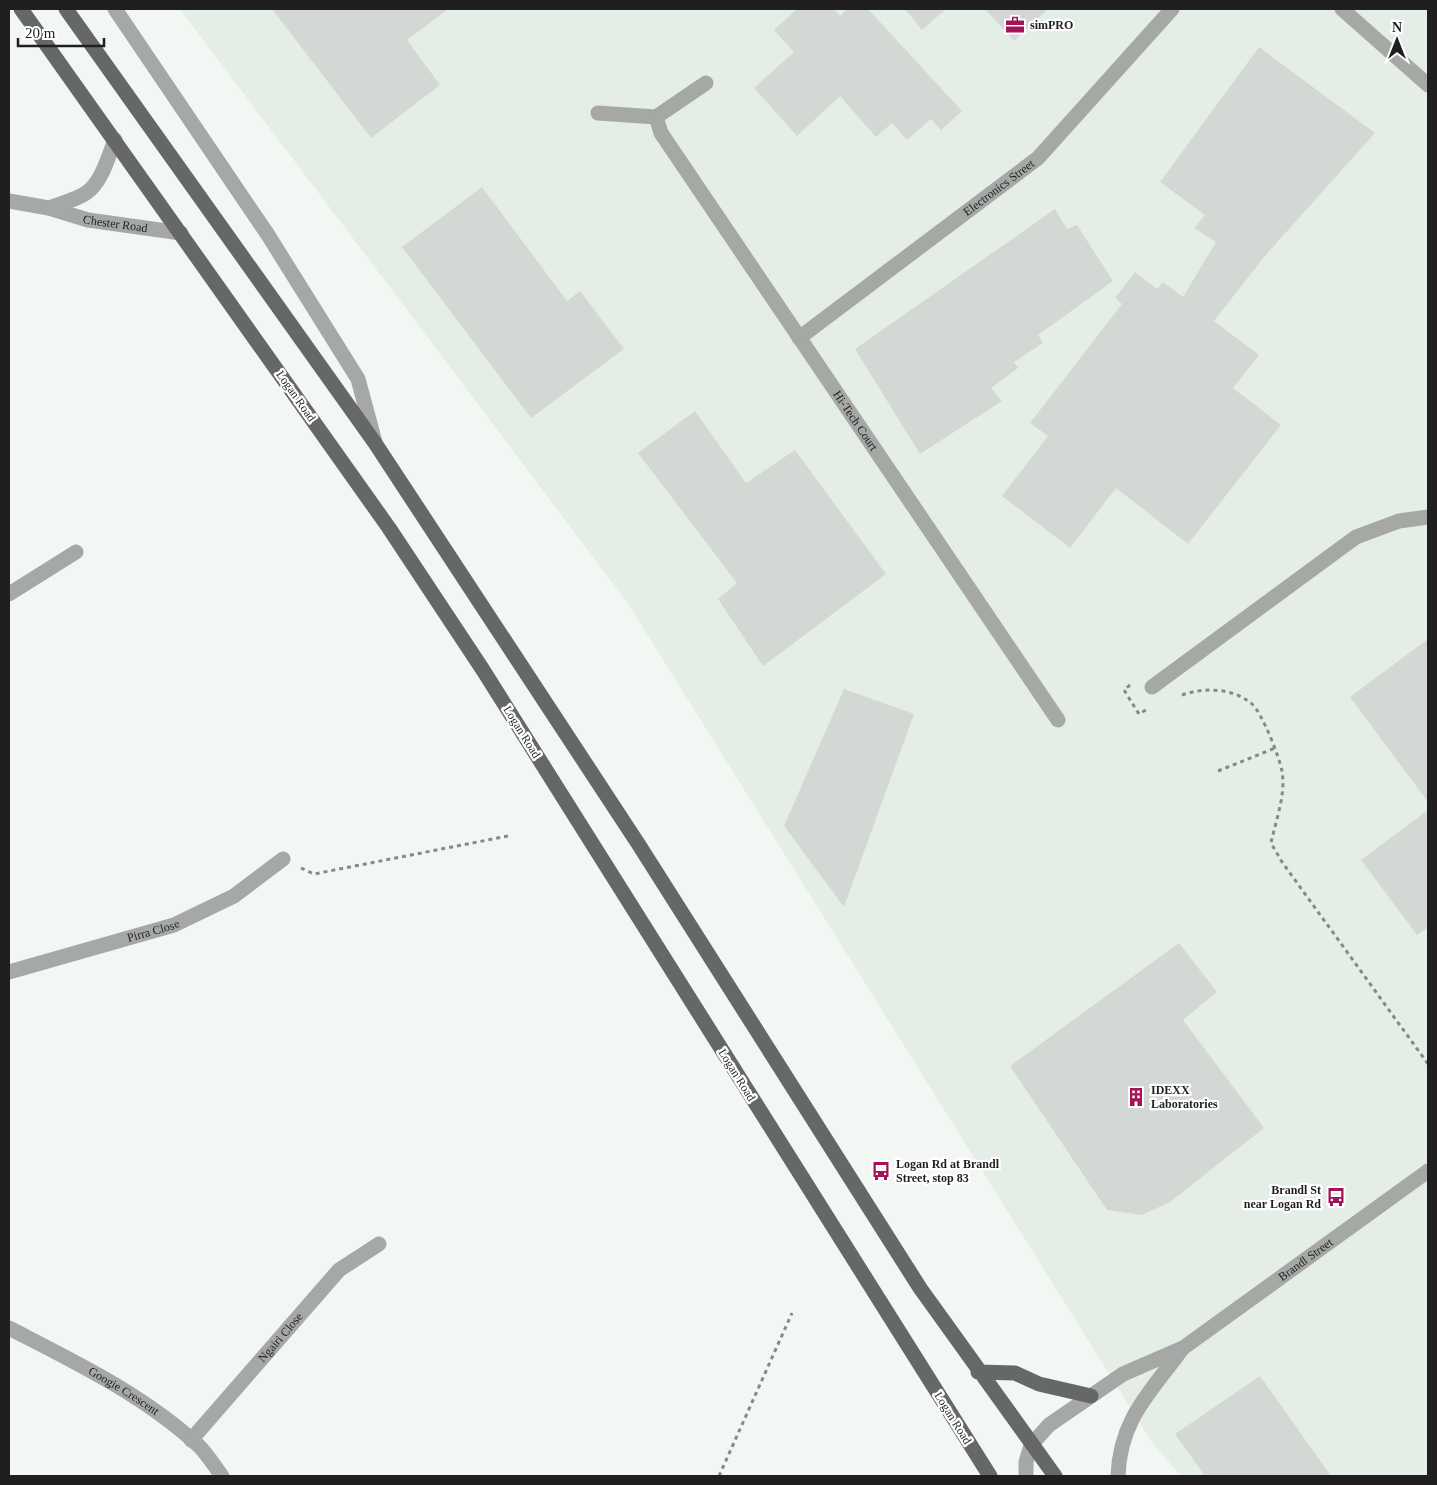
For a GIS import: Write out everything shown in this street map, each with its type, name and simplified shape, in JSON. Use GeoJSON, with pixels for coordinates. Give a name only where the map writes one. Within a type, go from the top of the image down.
{"type":"FeatureCollection","features":[{"type":"Feature","properties":{"kind":"main road","name":"Logan Road"},"geometry":{"type":"LineString","coordinates":[[21,9],[390,528],[483,670],[990,1476]]}},
{"type":"Feature","properties":{"kind":"main road"},"geometry":{"type":"LineString","coordinates":[[66,9],[375,443],[525,668],[920,1288],[978,1372],[1054,1476]]}},
{"type":"Feature","properties":{"kind":"main road"},"geometry":{"type":"LineString","coordinates":[[978,1372],[1015,1373],[1039,1384],[1091,1396]]}},
{"type":"Feature","properties":{"kind":"street"},"geometry":{"type":"LineString","coordinates":[[115,9],[268,235],[358,379],[375,443]]}},
{"type":"Feature","properties":{"kind":"street","name":"Electronics Street"},"geometry":{"type":"LineString","coordinates":[[799,338],[1038,158],[1172,9]]}},
{"type":"Feature","properties":{"kind":"street"},"geometry":{"type":"LineString","coordinates":[[1342,9],[1428,85]]}},
{"type":"Feature","properties":{"kind":"street"},"geometry":{"type":"LineString","coordinates":[[598,113],[656,118],[706,82]]}},
{"type":"Feature","properties":{"kind":"street","name":"Hi-Tech Court"},"geometry":{"type":"LineString","coordinates":[[656,118],[662,133],[1058,720]]}},
{"type":"Feature","properties":{"kind":"street","name":"Chester Road"},"geometry":{"type":"LineString","coordinates":[[49,208],[87,192],[93,186],[102,172],[114,140]]}},
{"type":"Feature","properties":{"kind":"street","name":"Chester Road"},"geometry":{"type":"LineString","coordinates":[[9,202],[49,208],[88,220],[181,233]]}},
{"type":"Feature","properties":{"kind":"street"},"geometry":{"type":"LineString","coordinates":[[1152,687],[1356,537],[1400,521],[1428,517]]}},
{"type":"Feature","properties":{"kind":"street"},"geometry":{"type":"LineString","coordinates":[[9,594],[76,552]]}},
{"type":"Feature","properties":{"kind":"street","name":"Pirra Close"},"geometry":{"type":"LineString","coordinates":[[9,972],[174,925],[234,896],[283,859]]}},
{"type":"Feature","properties":{"kind":"street","name":"Brandl Street"},"geometry":{"type":"LineString","coordinates":[[1031,1445],[1049,1425],[1123,1374],[1183,1348],[1428,1171]]}},
{"type":"Feature","properties":{"kind":"street","name":"Ngairi Close"},"geometry":{"type":"LineString","coordinates":[[191,1440],[339,1270],[379,1244]]}},
{"type":"Feature","properties":{"kind":"street","name":"Googie Crescent"},"geometry":{"type":"LineString","coordinates":[[9,1328],[96,1373],[158,1413],[200,1447],[222,1476]]}},
{"type":"Feature","properties":{"kind":"street","name":"Brandl Street"},"geometry":{"type":"LineString","coordinates":[[1118,1476],[1122,1440],[1129,1424],[1183,1348]]}},
{"type":"Feature","properties":{"kind":"street"},"geometry":{"type":"LineString","coordinates":[[1026,1476],[1026,1462],[1031,1445]]}},
{"type":"Feature","properties":{"kind":"path"},"geometry":{"type":"LineString","coordinates":[[1132,684],[1124,690],[1139,714],[1154,705]]}},
{"type":"Feature","properties":{"kind":"path"},"geometry":{"type":"LineString","coordinates":[[1180,695],[1197,690],[1227,691],[1252,704],[1275,748],[1282,771],[1282,793],[1271,843],[1282,862],[1428,1064]]}},
{"type":"Feature","properties":{"kind":"path"},"geometry":{"type":"LineString","coordinates":[[1218,772],[1275,748]]}},
{"type":"Feature","properties":{"kind":"path"},"geometry":{"type":"LineString","coordinates":[[283,859],[314,874],[508,836]]}},
{"type":"Feature","properties":{"kind":"path"},"geometry":{"type":"LineString","coordinates":[[719,1476],[792,1313]]}},
{"type":"Feature","properties":{"kind":"shaded area"},"geometry":{"type":"Polygon","coordinates":[[[180,9],[1428,9],[1428,1476],[1181,1476],[1153,1444],[627,602],[180,9]]]}},
{"type":"Feature","properties":{"kind":"building"},"geometry":{"type":"Polygon","coordinates":[[[272,9],[448,9],[407,40],[440,85],[371,138],[272,9]]]}},
{"type":"Feature","properties":{"kind":"building"},"geometry":{"type":"Polygon","coordinates":[[[797,9],[834,9],[840,16],[847,9],[868,9],[962,111],[941,130],[931,119],[907,140],[892,123],[876,137],[840,96],[797,136],[754,88],[794,52],[774,30],[797,9]]]}},
{"type":"Feature","properties":{"kind":"building"},"geometry":{"type":"Polygon","coordinates":[[[905,9],[946,9],[922,30],[905,9]]]}},
{"type":"Feature","properties":{"kind":"building","name":"simPRO"},"geometry":{"type":"Polygon","coordinates":[[[985,9],[1048,9],[1014,41],[985,9]]]}},
{"type":"Feature","properties":{"kind":"building"},"geometry":{"type":"Polygon","coordinates":[[[1259,47],[1375,133],[1264,257],[1214,321],[1259,355],[1233,388],[1281,425],[1188,544],[1116,488],[1070,548],[1002,496],[1048,436],[1030,423],[1122,304],[1115,298],[1135,272],[1157,289],[1163,282],[1183,297],[1216,242],[1194,228],[1205,215],[1160,182],[1259,47]]]}},
{"type":"Feature","properties":{"kind":"building"},"geometry":{"type":"Polygon","coordinates":[[[482,187],[567,301],[580,291],[624,349],[531,418],[402,247],[482,187]]]}},
{"type":"Feature","properties":{"kind":"building"},"geometry":{"type":"Polygon","coordinates":[[[1055,209],[1067,229],[1077,225],[1113,281],[1038,335],[1043,343],[1014,362],[1018,368],[991,388],[1002,401],[920,454],[855,349],[1055,209]]]}},
{"type":"Feature","properties":{"kind":"building"},"geometry":{"type":"Polygon","coordinates":[[[695,411],[746,483],[795,450],[886,574],[763,666],[718,599],[737,583],[638,453],[695,411]]]}},
{"type":"Feature","properties":{"kind":"building"},"geometry":{"type":"Polygon","coordinates":[[[1428,639],[1428,802],[1350,697],[1428,639]]]}},
{"type":"Feature","properties":{"kind":"building"},"geometry":{"type":"Polygon","coordinates":[[[844,689],[914,714],[844,907],[784,826],[844,689]]]}},
{"type":"Feature","properties":{"kind":"building"},"geometry":{"type":"Polygon","coordinates":[[[1428,810],[1428,927],[1417,935],[1361,860],[1428,810]]]}},
{"type":"Feature","properties":{"kind":"building","name":"IDEXX Laboratories"},"geometry":{"type":"Polygon","coordinates":[[[1179,943],[1217,992],[1183,1020],[1264,1128],[1170,1202],[1142,1215],[1107,1210],[1010,1066],[1179,943]]]}},
{"type":"Feature","properties":{"kind":"building"},"geometry":{"type":"Polygon","coordinates":[[[1260,1376],[1331,1476],[1205,1476],[1175,1434],[1260,1376]]]}},
{"type":"Feature","properties":{"kind":"place","name":"simPRO"},"geometry":{"type":"Point","coordinates":[1015,25]}},
{"type":"Feature","properties":{"kind":"place","name":"IDEXX Laboratories"},"geometry":{"type":"Point","coordinates":[1136,1097]}},
{"type":"Feature","properties":{"kind":"place","name":"Logan Rd at Brandl Street, stop 83"},"geometry":{"type":"Point","coordinates":[881,1171]}},
{"type":"Feature","properties":{"kind":"place","name":"Brandl St near Logan Rd"},"geometry":{"type":"Point","coordinates":[1336,1197]}}]}
